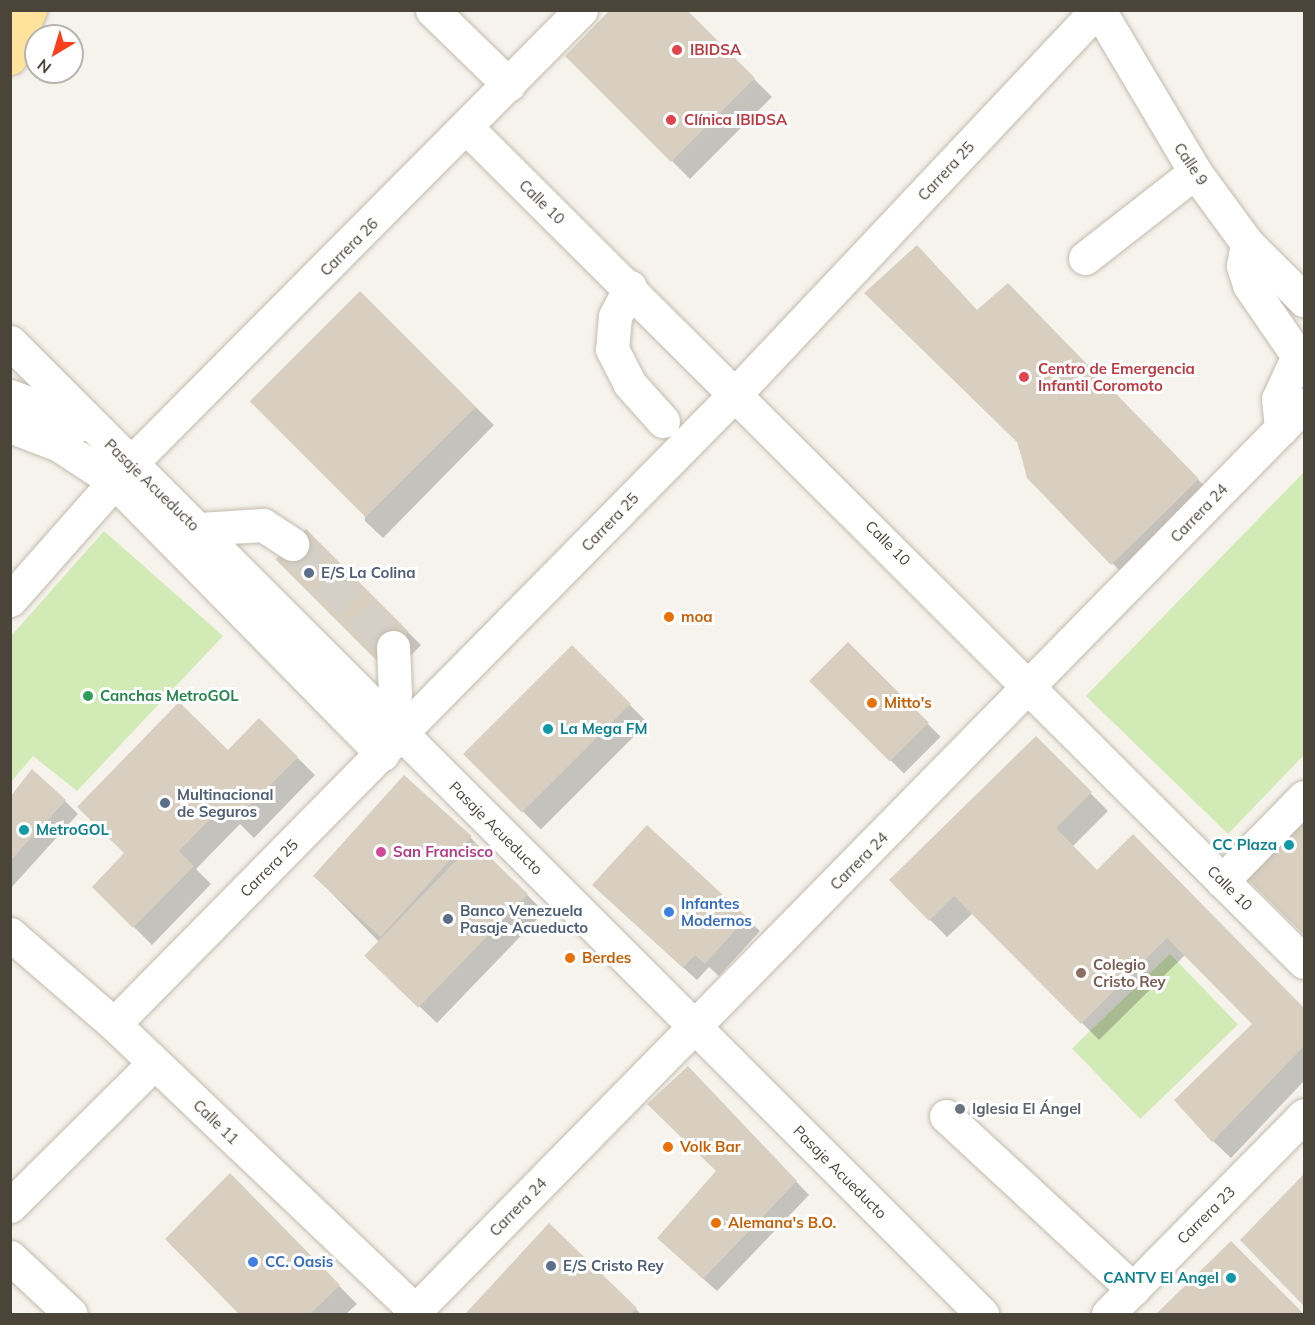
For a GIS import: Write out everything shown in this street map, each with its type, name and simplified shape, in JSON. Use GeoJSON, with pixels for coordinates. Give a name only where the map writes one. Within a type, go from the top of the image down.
{"type":"FeatureCollection","features":[{"type":"Feature","properties":{"kind":"main road"},"geometry":{"type":"LineString","coordinates":[[10,58],[30,10]]}},
{"type":"Feature","properties":{"kind":"street"},"geometry":{"type":"LineString","coordinates":[[432,10],[509,85]]}},
{"type":"Feature","properties":{"kind":"street","name":"Calle 9"},"geometry":{"type":"LineString","coordinates":[[1098,10],[1195,172],[1247,243],[1305,300]]}},
{"type":"Feature","properties":{"kind":"street","name":"Carrera 25"},"geometry":{"type":"LineString","coordinates":[[114,1024],[389,734],[737,392],[1098,10]]}},
{"type":"Feature","properties":{"kind":"street","name":"Carrera 26"},"geometry":{"type":"LineString","coordinates":[[10,600],[122,473],[468,129],[509,85],[565,16]]}},
{"type":"Feature","properties":{"kind":"street","name":"Calle 10"},"geometry":{"type":"LineString","coordinates":[[468,129],[737,392],[1305,962]]}},
{"type":"Feature","properties":{"kind":"street"},"geometry":{"type":"LineString","coordinates":[[1085,258],[1195,172]]}},
{"type":"Feature","properties":{"kind":"street"},"geometry":{"type":"LineString","coordinates":[[1247,243],[1243,266],[1249,285],[1298,356],[1278,399],[1281,429]]}},
{"type":"Feature","properties":{"kind":"street"},"geometry":{"type":"LineString","coordinates":[[630,287],[615,316],[612,349],[629,383],[663,421]]}},
{"type":"Feature","properties":{"kind":"street","name":"Pasaje Acueducto"},"geometry":{"type":"LineString","coordinates":[[10,342],[93,428],[122,473],[199,529],[389,734],[695,1027],[982,1314]]}},
{"type":"Feature","properties":{"kind":"street"},"geometry":{"type":"LineString","coordinates":[[10,396],[93,428]]}},
{"type":"Feature","properties":{"kind":"street","name":"Carrera 24"},"geometry":{"type":"LineString","coordinates":[[415,1314],[1305,405]]}},
{"type":"Feature","properties":{"kind":"street"},"geometry":{"type":"LineString","coordinates":[[10,426],[122,473],[389,734]]}},
{"type":"Feature","properties":{"kind":"street"},"geometry":{"type":"LineString","coordinates":[[199,529],[263,525],[292,544]]}},
{"type":"Feature","properties":{"kind":"street"},"geometry":{"type":"LineString","coordinates":[[389,734],[395,694],[393,647]]}},
{"type":"Feature","properties":{"kind":"street"},"geometry":{"type":"LineString","coordinates":[[1222,881],[1305,797]]}},
{"type":"Feature","properties":{"kind":"street","name":"Calle 11"},"geometry":{"type":"LineString","coordinates":[[10,934],[114,1024],[415,1314]]}},
{"type":"Feature","properties":{"kind":"street"},"geometry":{"type":"LineString","coordinates":[[10,1206],[154,1063]]}},
{"type":"Feature","properties":{"kind":"street","name":"Carrera 23"},"geometry":{"type":"LineString","coordinates":[[1108,1314],[1305,1115]]}},
{"type":"Feature","properties":{"kind":"street"},"geometry":{"type":"LineString","coordinates":[[946,1116],[1133,1289]]}},
{"type":"Feature","properties":{"kind":"street"},"geometry":{"type":"LineString","coordinates":[[10,1257],[71,1314]]}},
{"type":"Feature","properties":{"kind":"green space"},"geometry":{"type":"Polygon","coordinates":[[[1304,472],[1304,755],[1228,834],[1086,696],[1304,472]]]}},
{"type":"Feature","properties":{"kind":"green space","name":"Canchas MetroGOL"},"geometry":{"type":"Polygon","coordinates":[[[104,531],[223,636],[77,791],[33,756],[11,782],[11,636],[104,531]]]}},
{"type":"Feature","properties":{"kind":"green space"},"geometry":{"type":"Polygon","coordinates":[[[1170,954],[1238,1024],[1140,1119],[1072,1048],[1170,954]]]}},
{"type":"Feature","properties":{"kind":"building","name":"Clínica IBIDSA"},"geometry":{"type":"Polygon","coordinates":[[[610,10],[687,10],[755,78],[671,162],[565,56],[610,10]]]}},
{"type":"Feature","properties":{"kind":"building","name":"Centro de Emergencia Infantil Coromoto"},"geometry":{"type":"Polygon","coordinates":[[[917,245],[977,310],[1008,283],[1199,479],[1111,565],[1027,478],[1018,443],[864,293],[917,245]]]}},
{"type":"Feature","properties":{"kind":"building"},"geometry":{"type":"Polygon","coordinates":[[[360,291],[476,407],[366,517],[250,401],[360,291]]]}},
{"type":"Feature","properties":{"kind":"building"},"geometry":{"type":"Polygon","coordinates":[[[306,529],[409,632],[378,662],[276,559],[306,529]]]}},
{"type":"Feature","properties":{"kind":"building"},"geometry":{"type":"Polygon","coordinates":[[[848,642],[929,723],[890,762],[809,681],[848,642]]]}},
{"type":"Feature","properties":{"kind":"building","name":"La Mega FM"},"geometry":{"type":"Polygon","coordinates":[[[572,645],[631,704],[522,813],[463,754],[572,645]]]}},
{"type":"Feature","properties":{"kind":"building"},"geometry":{"type":"Polygon","coordinates":[[[179,702],[228,750],[259,718],[298,757],[235,821],[221,808],[179,851],[194,866],[133,928],[92,887],[124,853],[77,807],[179,702]]]}},
{"type":"Feature","properties":{"kind":"building","name":"Colegio Cristo Rey"},"geometry":{"type":"Polygon","coordinates":[[[1036,736],[1092,792],[1056,828],[1097,870],[1133,834],[1304,1008],[1304,1046],[1212,1142],[1174,1100],[1252,1024],[1167,938],[1081,1024],[954,896],[929,921],[889,880],[1036,736]]]}},
{"type":"Feature","properties":{"kind":"building","name":"MetroGOL"},"geometry":{"type":"Polygon","coordinates":[[[32,769],[66,800],[10,861],[10,797],[32,769]]]}},
{"type":"Feature","properties":{"kind":"building"},"geometry":{"type":"Polygon","coordinates":[[[404,775],[472,836],[381,937],[313,876],[404,775]]]}},
{"type":"Feature","properties":{"kind":"building","name":"CC Plaza"},"geometry":{"type":"Polygon","coordinates":[[[1304,814],[1304,935],[1244,876],[1304,814]]]}},
{"type":"Feature","properties":{"kind":"building"},"geometry":{"type":"Polygon","coordinates":[[[647,825],[747,917],[705,964],[695,955],[683,968],[592,885],[647,825]]]}},
{"type":"Feature","properties":{"kind":"building"},"geometry":{"type":"Polygon","coordinates":[[[474,842],[528,894],[418,1008],[364,956],[474,842]]]}},
{"type":"Feature","properties":{"kind":"building"},"geometry":{"type":"Polygon","coordinates":[[[688,1066],[797,1181],[703,1279],[657,1238],[716,1171],[647,1104],[688,1066]]]}},
{"type":"Feature","properties":{"kind":"building","name":"CC. Oasis"},"geometry":{"type":"Polygon","coordinates":[[[230,1173],[340,1285],[310,1314],[239,1314],[165,1239],[230,1173]]]}},
{"type":"Feature","properties":{"kind":"building"},"geometry":{"type":"Polygon","coordinates":[[[1304,1174],[1304,1306],[1240,1240],[1304,1174]]]}},
{"type":"Feature","properties":{"kind":"building","name":"E/S Cristo Rey"},"geometry":{"type":"Polygon","coordinates":[[[549,1223],[637,1308],[631,1314],[466,1313],[549,1223]]]}},
{"type":"Feature","properties":{"kind":"building","name":"CANTV El Angel"},"geometry":{"type":"Polygon","coordinates":[[[1231,1241],[1304,1314],[1156,1314],[1231,1241]]]}},
{"type":"Feature","properties":{"kind":"tunnel"},"geometry":{"type":"LineString","coordinates":[[292,544],[393,647]]}},
{"type":"Feature","properties":{"kind":"place","name":"IBIDSA"},"geometry":{"type":"Point","coordinates":[677,50]}},
{"type":"Feature","properties":{"kind":"place","name":"Clínica IBIDSA"},"geometry":{"type":"Point","coordinates":[671,120]}},
{"type":"Feature","properties":{"kind":"place","name":"Centro de Emergencia Infantil Coromoto"},"geometry":{"type":"Point","coordinates":[1024,377]}},
{"type":"Feature","properties":{"kind":"place","name":"E/S La Colina"},"geometry":{"type":"Point","coordinates":[309,573]}},
{"type":"Feature","properties":{"kind":"place","name":"moa"},"geometry":{"type":"Point","coordinates":[669,617]}},
{"type":"Feature","properties":{"kind":"place","name":"Canchas MetroGOL"},"geometry":{"type":"Point","coordinates":[88,696]}},
{"type":"Feature","properties":{"kind":"place","name":"Mitto's"},"geometry":{"type":"Point","coordinates":[872,703]}},
{"type":"Feature","properties":{"kind":"place","name":"La Mega FM"},"geometry":{"type":"Point","coordinates":[548,729]}},
{"type":"Feature","properties":{"kind":"place","name":"Multinacional de Seguros"},"geometry":{"type":"Point","coordinates":[165,803]}},
{"type":"Feature","properties":{"kind":"place","name":"MetroGOL"},"geometry":{"type":"Point","coordinates":[24,830]}},
{"type":"Feature","properties":{"kind":"place","name":"CC Plaza"},"geometry":{"type":"Point","coordinates":[1289,845]}},
{"type":"Feature","properties":{"kind":"place","name":"San Francisco"},"geometry":{"type":"Point","coordinates":[381,852]}},
{"type":"Feature","properties":{"kind":"place","name":"Infantes Modernos"},"geometry":{"type":"Point","coordinates":[669,912]}},
{"type":"Feature","properties":{"kind":"place","name":"Banco Venezuela Pasaje Acueducto"},"geometry":{"type":"Point","coordinates":[448,919]}},
{"type":"Feature","properties":{"kind":"place","name":"Berdes"},"geometry":{"type":"Point","coordinates":[570,958]}},
{"type":"Feature","properties":{"kind":"place","name":"Colegio Cristo Rey"},"geometry":{"type":"Point","coordinates":[1081,973]}},
{"type":"Feature","properties":{"kind":"place","name":"Iglesia El Ángel"},"geometry":{"type":"Point","coordinates":[960,1109]}},
{"type":"Feature","properties":{"kind":"place","name":"Volk Bar"},"geometry":{"type":"Point","coordinates":[668,1147]}},
{"type":"Feature","properties":{"kind":"place","name":"Alemana's B.O."},"geometry":{"type":"Point","coordinates":[716,1223]}},
{"type":"Feature","properties":{"kind":"place","name":"CC. Oasis"},"geometry":{"type":"Point","coordinates":[253,1262]}},
{"type":"Feature","properties":{"kind":"place","name":"E/S Cristo Rey"},"geometry":{"type":"Point","coordinates":[551,1266]}},
{"type":"Feature","properties":{"kind":"place","name":"CANTV El Angel"},"geometry":{"type":"Point","coordinates":[1231,1278]}}]}
